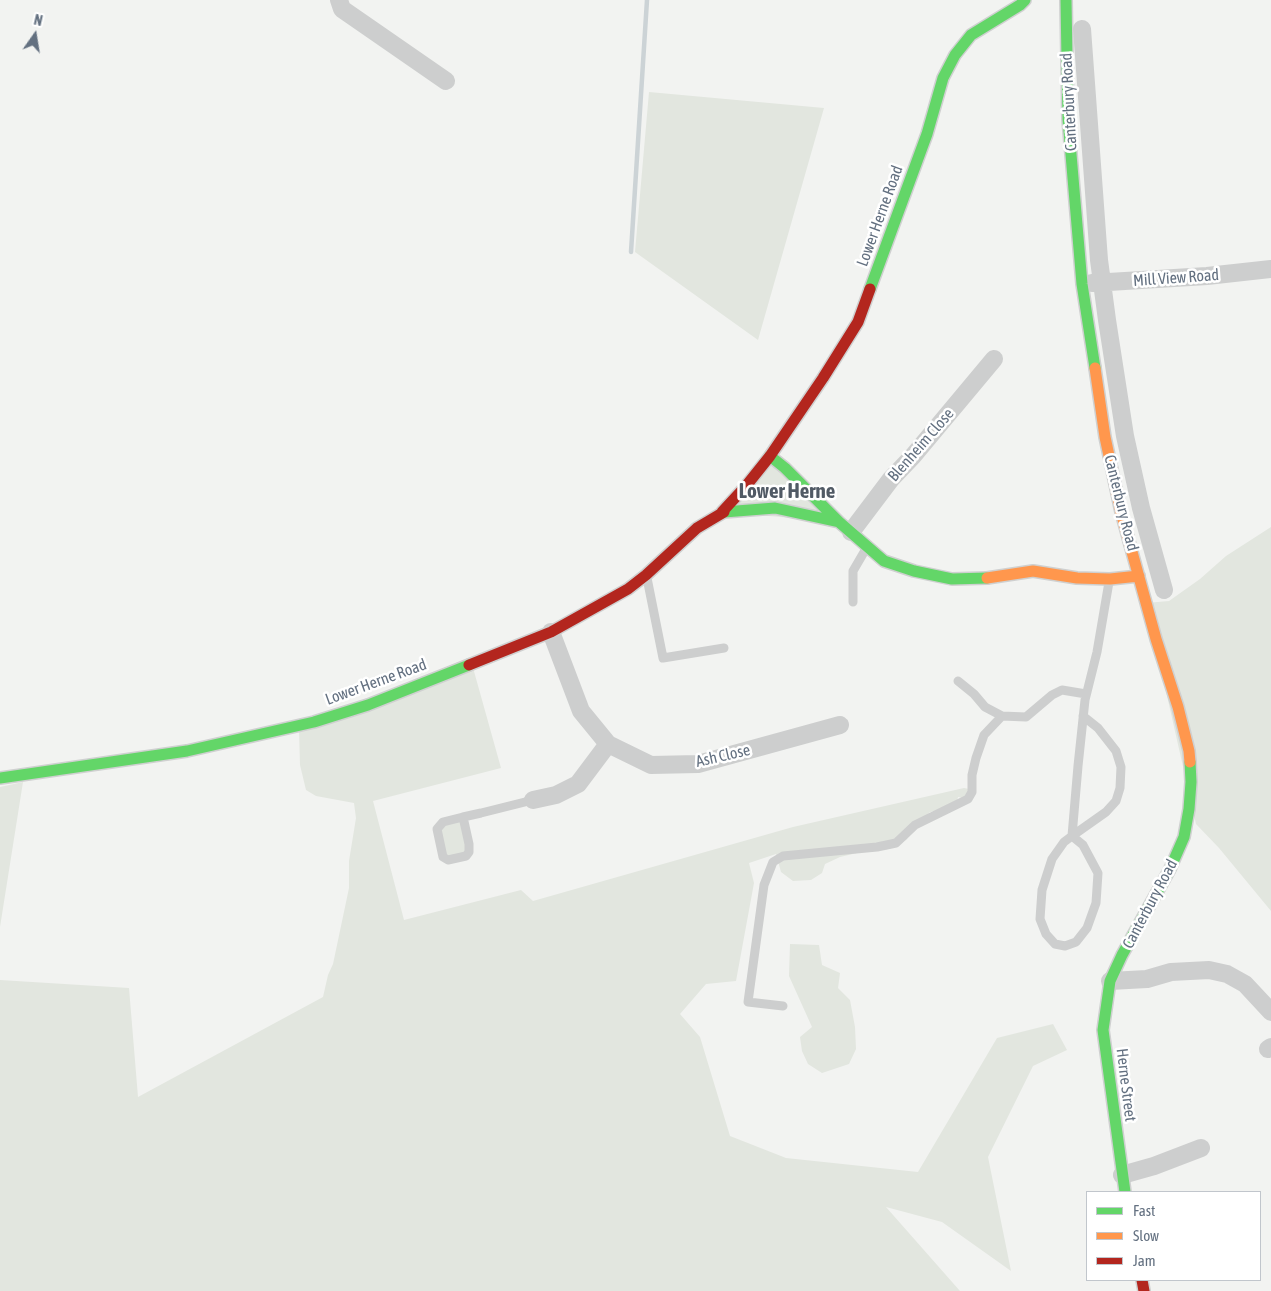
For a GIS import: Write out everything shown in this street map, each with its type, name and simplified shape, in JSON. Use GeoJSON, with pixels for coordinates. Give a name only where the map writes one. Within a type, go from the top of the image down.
{"type":"FeatureCollection","features":[{"type":"Feature","properties":{"kind":"street"},"geometry":{"type":"LineString","coordinates":[[339,0],[342,9],[446,81]]}},
{"type":"Feature","properties":{"kind":"street","name":"Lower Herne Road"},"geometry":{"type":"LineString","coordinates":[[0,778],[187,751],[314,722],[368,705],[550,632],[628,589],[697,528],[722,512],[770,456],[823,378],[858,322],[927,134],[943,78],[955,55],[971,35],[1013,10],[1024,0]]}},
{"type":"Feature","properties":{"kind":"street","name":"Canterbury Road"},"geometry":{"type":"LineString","coordinates":[[1066,0],[1068,119],[1082,284],[1105,437],[1121,512],[1189,751],[1191,782],[1190,809],[1184,837],[1170,869],[1122,955],[1110,982]]}},
{"type":"Feature","properties":{"kind":"street","name":"Canterbury Road"},"geometry":{"type":"LineString","coordinates":[[1082,29],[1102,282],[1125,436],[1141,508],[1163,564],[1164,590]]}},
{"type":"Feature","properties":{"kind":"street","name":"Mill View Road"},"geometry":{"type":"LineString","coordinates":[[1082,284],[1207,276],[1271,269]]}},
{"type":"Feature","properties":{"kind":"street","name":"Blenheim Close"},"geometry":{"type":"LineString","coordinates":[[845,527],[913,456],[994,359]]}},
{"type":"Feature","properties":{"kind":"street"},"geometry":{"type":"LineString","coordinates":[[770,456],[785,468],[867,547],[884,560],[914,571],[952,579],[990,578],[1033,571],[1077,578],[1110,579],[1139,576]]}},
{"type":"Feature","properties":{"kind":"street","name":"Lower Herne Road"},"geometry":{"type":"LineString","coordinates":[[722,512],[775,508],[845,527]]}},
{"type":"Feature","properties":{"kind":"street","name":"Ash Close"},"geometry":{"type":"LineString","coordinates":[[550,632],[581,711],[608,744],[651,765],[698,764],[840,725]]}},
{"type":"Feature","properties":{"kind":"street"},"geometry":{"type":"LineString","coordinates":[[533,800],[556,794],[578,784],[608,744]]}},
{"type":"Feature","properties":{"kind":"street"},"geometry":{"type":"LineString","coordinates":[[1110,982],[1147,979],[1171,972],[1208,970],[1227,974],[1245,984],[1271,1012]]}},
{"type":"Feature","properties":{"kind":"street","name":"Herne Street"},"geometry":{"type":"LineString","coordinates":[[1110,982],[1103,1030],[1124,1184]]}},
{"type":"Feature","properties":{"kind":"street"},"geometry":{"type":"LineString","coordinates":[[1124,1184],[1200,1148]]}},
{"type":"Feature","properties":{"kind":"lane"},"geometry":{"type":"LineString","coordinates":[[854,602],[853,571],[867,547]]}},
{"type":"Feature","properties":{"kind":"lane"},"geometry":{"type":"LineString","coordinates":[[646,575],[663,658],[724,648]]}},
{"type":"Feature","properties":{"kind":"lane"},"geometry":{"type":"LineString","coordinates":[[1072,836],[1086,694],[1098,652],[1110,579]]}},
{"type":"Feature","properties":{"kind":"lane"},"geometry":{"type":"LineString","coordinates":[[958,681],[985,706],[1002,716],[1026,717],[1062,690],[1086,694]]}},
{"type":"Feature","properties":{"kind":"lane"},"geometry":{"type":"LineString","coordinates":[[783,1006],[748,1002],[764,885],[773,862],[784,856],[877,847],[896,843],[915,825],[968,798],[972,792],[972,775],[984,735],[1002,716]]}},
{"type":"Feature","properties":{"kind":"lane"},"geometry":{"type":"LineString","coordinates":[[1072,836],[1083,845],[1098,873],[1096,902],[1087,928],[1076,942],[1065,946],[1055,944],[1046,934],[1040,919],[1042,890],[1052,859],[1064,842],[1072,836],[1106,812],[1116,800],[1120,788],[1121,767],[1116,751],[1098,728],[1083,716]]}},
{"type":"Feature","properties":{"kind":"lane"},"geometry":{"type":"LineString","coordinates":[[463,817],[469,852],[466,856],[448,860],[443,856],[437,829],[443,822],[463,817],[533,800]]}},
{"type":"Feature","properties":{"kind":"shaded area"},"geometry":{"type":"Polygon","coordinates":[[[649,92],[824,108],[758,340],[635,252],[649,92]]]}},
{"type":"Feature","properties":{"kind":"shaded area"},"geometry":{"type":"Polygon","coordinates":[[[770,456],[839,522],[722,512],[770,456]]]}},
{"type":"Feature","properties":{"kind":"shaded area"},"geometry":{"type":"Polygon","coordinates":[[[1271,527],[1271,911],[1219,848],[1196,824],[1146,603],[1169,601],[1200,579],[1226,556],[1271,527]]]}},
{"type":"Feature","properties":{"kind":"shaded area"},"geometry":{"type":"Polygon","coordinates":[[[470,657],[501,768],[373,801],[404,920],[521,890],[533,901],[793,827],[964,788],[969,789],[968,799],[958,797],[956,808],[930,812],[906,840],[890,849],[870,850],[840,857],[825,864],[822,873],[811,880],[793,881],[781,872],[776,854],[749,863],[754,883],[736,981],[706,984],[680,1014],[700,1037],[730,1136],[786,1158],[918,1172],[997,1038],[1053,1024],[1067,1050],[1033,1066],[988,1157],[1011,1271],[942,1222],[886,1207],[960,1291],[0,1291],[0,980],[129,988],[138,1097],[323,997],[328,975],[333,964],[349,888],[349,861],[356,818],[354,803],[316,796],[306,790],[300,765],[299,729],[470,657]]]}},
{"type":"Feature","properties":{"kind":"shaded area"},"geometry":{"type":"Polygon","coordinates":[[[23,782],[0,927],[0,787],[23,782]]]}},
{"type":"Feature","properties":{"kind":"shaded area"},"geometry":{"type":"Polygon","coordinates":[[[463,817],[469,852],[448,860],[437,829],[463,817]]]}},
{"type":"Feature","properties":{"kind":"shaded area"},"geometry":{"type":"Polygon","coordinates":[[[790,944],[819,945],[822,965],[840,973],[838,988],[850,1000],[855,1027],[856,1049],[849,1064],[822,1073],[808,1064],[802,1051],[800,1037],[812,1027],[789,976],[790,944]]]}},
{"type":"Feature","properties":{"kind":"waterway"},"geometry":{"type":"LineString","coordinates":[[631,252],[647,0]]}},
{"type":"Feature","properties":{"kind":"traffic: fast"},"geometry":{"type":"LineString","coordinates":[[870,289],[927,134],[943,78],[955,55],[971,35],[1025,0]]}},
{"type":"Feature","properties":{"kind":"traffic: fast"},"geometry":{"type":"LineString","coordinates":[[1066,0],[1068,119],[1082,284],[1095,368]]}},
{"type":"Feature","properties":{"kind":"traffic: fast"},"geometry":{"type":"LineString","coordinates":[[770,456],[785,468],[839,522],[884,561],[914,571],[952,579],[987,578]]}},
{"type":"Feature","properties":{"kind":"traffic: fast"},"geometry":{"type":"LineString","coordinates":[[724,512],[775,508],[839,522]]}},
{"type":"Feature","properties":{"kind":"traffic: fast"},"geometry":{"type":"LineString","coordinates":[[0,778],[187,751],[314,722],[368,705],[469,665]]}},
{"type":"Feature","properties":{"kind":"traffic: fast"},"geometry":{"type":"LineString","coordinates":[[1125,1191],[1103,1030],[1110,981],[1122,955],[1170,869],[1184,837],[1189,809],[1190,762]]}},
{"type":"Feature","properties":{"kind":"traffic: slow"},"geometry":{"type":"LineString","coordinates":[[1095,368],[1105,437],[1121,512],[1156,639],[1178,707],[1190,762]]}},
{"type":"Feature","properties":{"kind":"traffic: slow"},"geometry":{"type":"LineString","coordinates":[[987,578],[1033,571],[1077,578],[1110,579],[1139,576]]}},
{"type":"Feature","properties":{"kind":"traffic: jam"},"geometry":{"type":"LineString","coordinates":[[722,512],[770,456],[823,378],[858,322],[870,289]]}},
{"type":"Feature","properties":{"kind":"traffic: jam"},"geometry":{"type":"LineString","coordinates":[[469,665],[551,632],[628,589],[697,528],[724,512]]}},
{"type":"Feature","properties":{"kind":"traffic: jam"},"geometry":{"type":"LineString","coordinates":[[1142,1281],[1144,1291]]}},
{"type":"Feature","properties":{"kind":"district","name":"Lower Herne"},"geometry":{"type":"Point","coordinates":[787,491]}}]}
